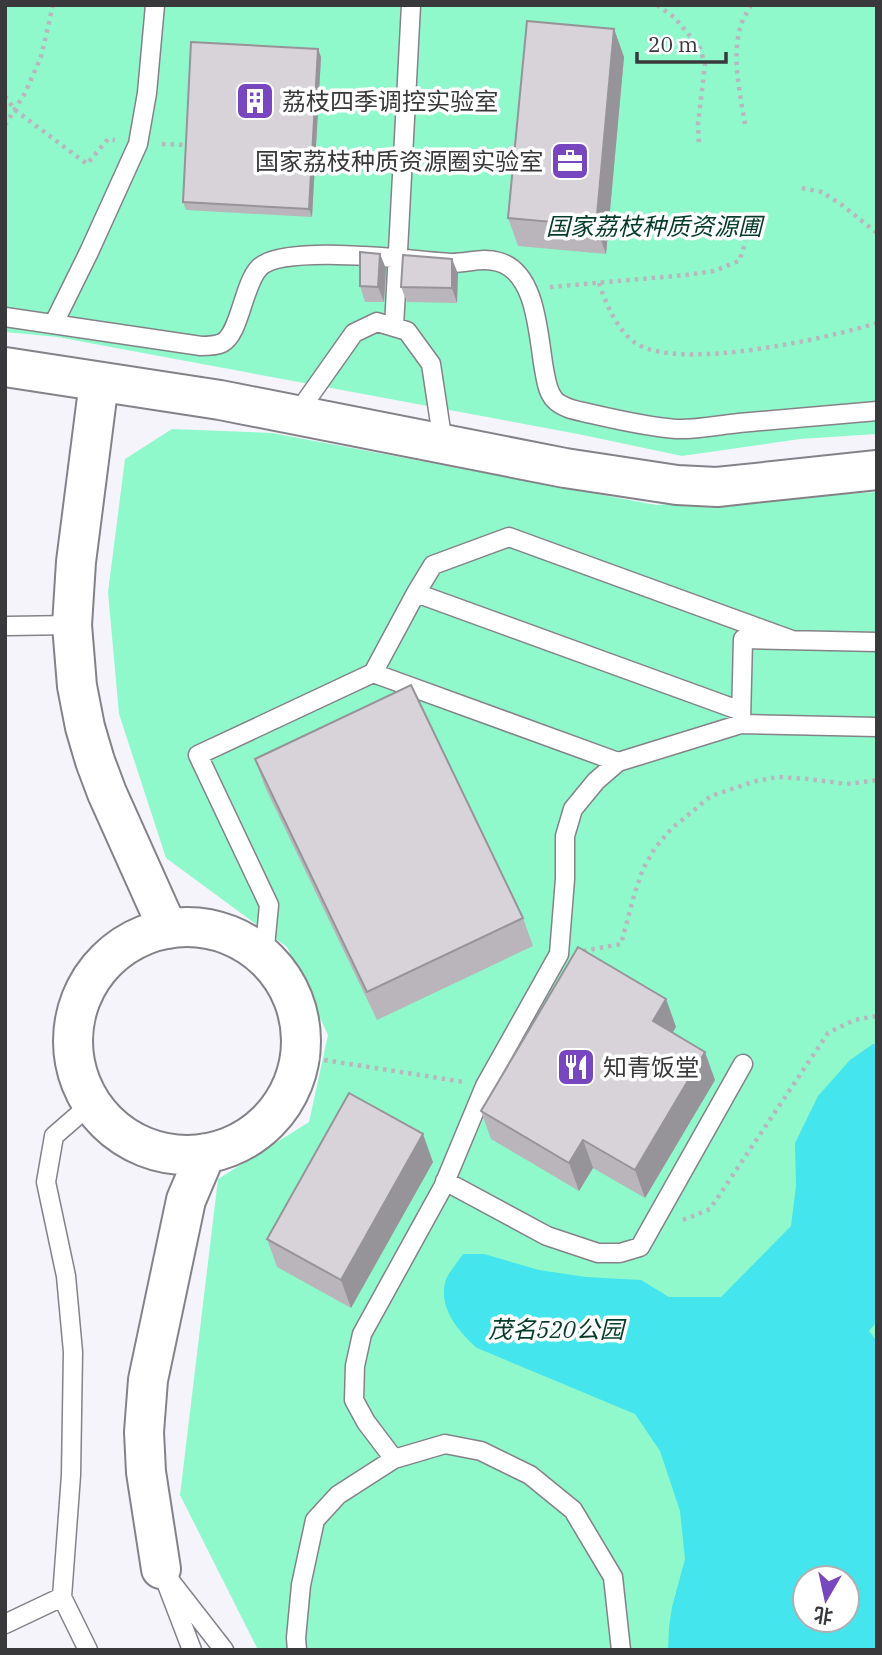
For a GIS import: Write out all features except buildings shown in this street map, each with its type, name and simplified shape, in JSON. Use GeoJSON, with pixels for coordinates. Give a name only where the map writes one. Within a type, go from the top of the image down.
{"type":"FeatureCollection","features":[{"type":"Feature","properties":{"kind":"street"},"geometry":{"type":"LineString","coordinates":[[5,367],[220,400],[565,468],[677,485],[717,487],[877,471]]}},
{"type":"Feature","properties":{"kind":"street"},"geometry":{"type":"LineString","coordinates":[[99,382],[76,562],[72,625],[77,686],[95,761],[168,929]]}},
{"type":"Feature","properties":{"kind":"street"},"geometry":{"type":"LineString","coordinates":[[185,927],[219,932],[251,946],[264,957],[284,981],[297,1010],[301,1042],[297,1073],[283,1102],[263,1126],[236,1143],[206,1153],[183,1154],[160,1151],[118,1132],[87,1096],[78,1074],[73,1050],[79,1003],[90,981],[105,961],[123,946],[145,935],[185,927]]}},
{"type":"Feature","properties":{"kind":"street"},"geometry":{"type":"LineString","coordinates":[[161,1569],[146,1472],[144,1432],[148,1380],[186,1200],[206,1153]]}},
{"type":"Feature","properties":{"kind":"lane"},"geometry":{"type":"LineString","coordinates":[[54,323],[138,144],[147,93],[155,5]]}},
{"type":"Feature","properties":{"kind":"lane"},"geometry":{"type":"LineString","coordinates":[[394,327],[411,5]]}},
{"type":"Feature","properties":{"kind":"lane"},"geometry":{"type":"LineString","coordinates":[[5,317],[201,346],[211,345],[222,343],[233,332],[250,282],[258,269],[265,264],[297,256],[322,254],[456,263],[481,259],[500,262],[513,269],[528,289],[547,385],[555,400],[571,409],[677,429],[877,411]]}},
{"type":"Feature","properties":{"kind":"lane"},"geometry":{"type":"LineString","coordinates":[[296,415],[354,333],[377,322],[407,331],[432,363],[443,443]]}},
{"type":"Feature","properties":{"kind":"lane"},"geometry":{"type":"LineString","coordinates":[[264,957],[269,905],[198,755],[373,673],[433,565],[509,537],[792,640]]}},
{"type":"Feature","properties":{"kind":"lane"},"geometry":{"type":"LineString","coordinates":[[416,593],[741,717],[877,727]]}},
{"type":"Feature","properties":{"kind":"lane"},"geometry":{"type":"LineString","coordinates":[[6,623],[72,625]]}},
{"type":"Feature","properties":{"kind":"lane"},"geometry":{"type":"LineString","coordinates":[[741,717],[743,639],[877,642]]}},
{"type":"Feature","properties":{"kind":"lane"},"geometry":{"type":"LineString","coordinates":[[373,673],[618,762]]}},
{"type":"Feature","properties":{"kind":"lane"},"geometry":{"type":"LineString","coordinates":[[394,1459],[366,1422],[354,1400],[355,1366],[362,1334],[446,1181],[485,1086],[559,954],[565,879],[565,836],[573,810],[596,781],[618,762],[741,717]]}},
{"type":"Feature","properties":{"kind":"lane"},"geometry":{"type":"LineString","coordinates":[[446,1181],[547,1236],[598,1253],[620,1253],[640,1247],[743,1064]]}},
{"type":"Feature","properties":{"kind":"lane"},"geometry":{"type":"LineString","coordinates":[[88,1650],[62,1597],[71,1475],[74,1352],[65,1276],[46,1182],[54,1136],[92,1103]]}},
{"type":"Feature","properties":{"kind":"lane"},"geometry":{"type":"LineString","coordinates":[[297,1650],[301,1585],[315,1520],[338,1495],[394,1459],[445,1444],[481,1451],[530,1475],[573,1510],[613,1577],[621,1650]]}},
{"type":"Feature","properties":{"kind":"lane"},"geometry":{"type":"LineString","coordinates":[[161,1569],[192,1650]]}},
{"type":"Feature","properties":{"kind":"lane"},"geometry":{"type":"LineString","coordinates":[[161,1569],[224,1650]]}},
{"type":"Feature","properties":{"kind":"lane"},"geometry":{"type":"LineString","coordinates":[[5,1624],[62,1597]]}},
{"type":"Feature","properties":{"kind":"path"},"geometry":{"type":"LineString","coordinates":[[5,125],[25,93],[41,57],[53,5]]}},
{"type":"Feature","properties":{"kind":"path"},"geometry":{"type":"LineString","coordinates":[[657,5],[674,17],[700,48],[705,65],[698,123],[699,148]]}},
{"type":"Feature","properties":{"kind":"path"},"geometry":{"type":"LineString","coordinates":[[745,124],[737,76],[737,49],[741,24],[751,5]]}},
{"type":"Feature","properties":{"kind":"path"},"geometry":{"type":"LineString","coordinates":[[5,96],[15,110],[87,164],[108,139],[138,144],[189,145]]}},
{"type":"Feature","properties":{"kind":"path"},"geometry":{"type":"LineString","coordinates":[[802,188],[822,192],[877,233]]}},
{"type":"Feature","properties":{"kind":"path"},"geometry":{"type":"LineString","coordinates":[[528,289],[714,271],[739,261],[746,241]]}},
{"type":"Feature","properties":{"kind":"path"},"geometry":{"type":"LineString","coordinates":[[599,283],[613,316],[634,342],[650,351],[678,355],[717,354],[787,344],[877,323]]}},
{"type":"Feature","properties":{"kind":"path"},"geometry":{"type":"LineString","coordinates":[[559,954],[621,944],[643,869],[655,848],[671,828],[711,796],[756,781],[778,777],[847,784],[877,780]]}},
{"type":"Feature","properties":{"kind":"path"},"geometry":{"type":"LineString","coordinates":[[646,1236],[710,1209],[828,1033],[854,1020],[877,1016]]}},
{"type":"Feature","properties":{"kind":"path"},"geometry":{"type":"LineString","coordinates":[[299,1056],[485,1086]]}},
{"type":"Feature","properties":{"kind":"green space","name":"国家荔枝种质资源圃"},"geometry":{"type":"Polygon","coordinates":[[[5,5],[877,5],[877,434],[800,439],[682,456],[578,434],[57,337],[5,332],[5,5]]]}},
{"type":"Feature","properties":{"kind":"green space","name":"茂名520公园"},"geometry":{"type":"Polygon","coordinates":[[[172,429],[272,433],[656,505],[877,492],[877,1650],[258,1650],[180,1495],[218,1179],[309,1122],[328,1035],[287,947],[166,858],[119,714],[108,592],[125,459],[172,429]]]}},
{"type":"Feature","properties":{"kind":"water"},"geometry":{"type":"Polygon","coordinates":[[[877,1044],[877,1322],[869,1331],[877,1341],[877,1650],[668,1650],[672,1607],[685,1559],[680,1511],[660,1451],[635,1414],[477,1348],[457,1327],[447,1310],[445,1282],[463,1254],[484,1254],[539,1270],[586,1277],[641,1280],[669,1297],[721,1297],[791,1226],[796,1186],[795,1143],[818,1096],[850,1060],[877,1044]]]}},
{"type":"Feature","properties":{"kind":"place","name":"荔枝四季调控实验室"},"geometry":{"type":"Point","coordinates":[255,101]}},
{"type":"Feature","properties":{"kind":"place","name":"国家荔枝种质资源圈实验室"},"geometry":{"type":"Point","coordinates":[570,161]}},
{"type":"Feature","properties":{"kind":"place","name":"知青饭堂"},"geometry":{"type":"Point","coordinates":[576,1067]}}]}
